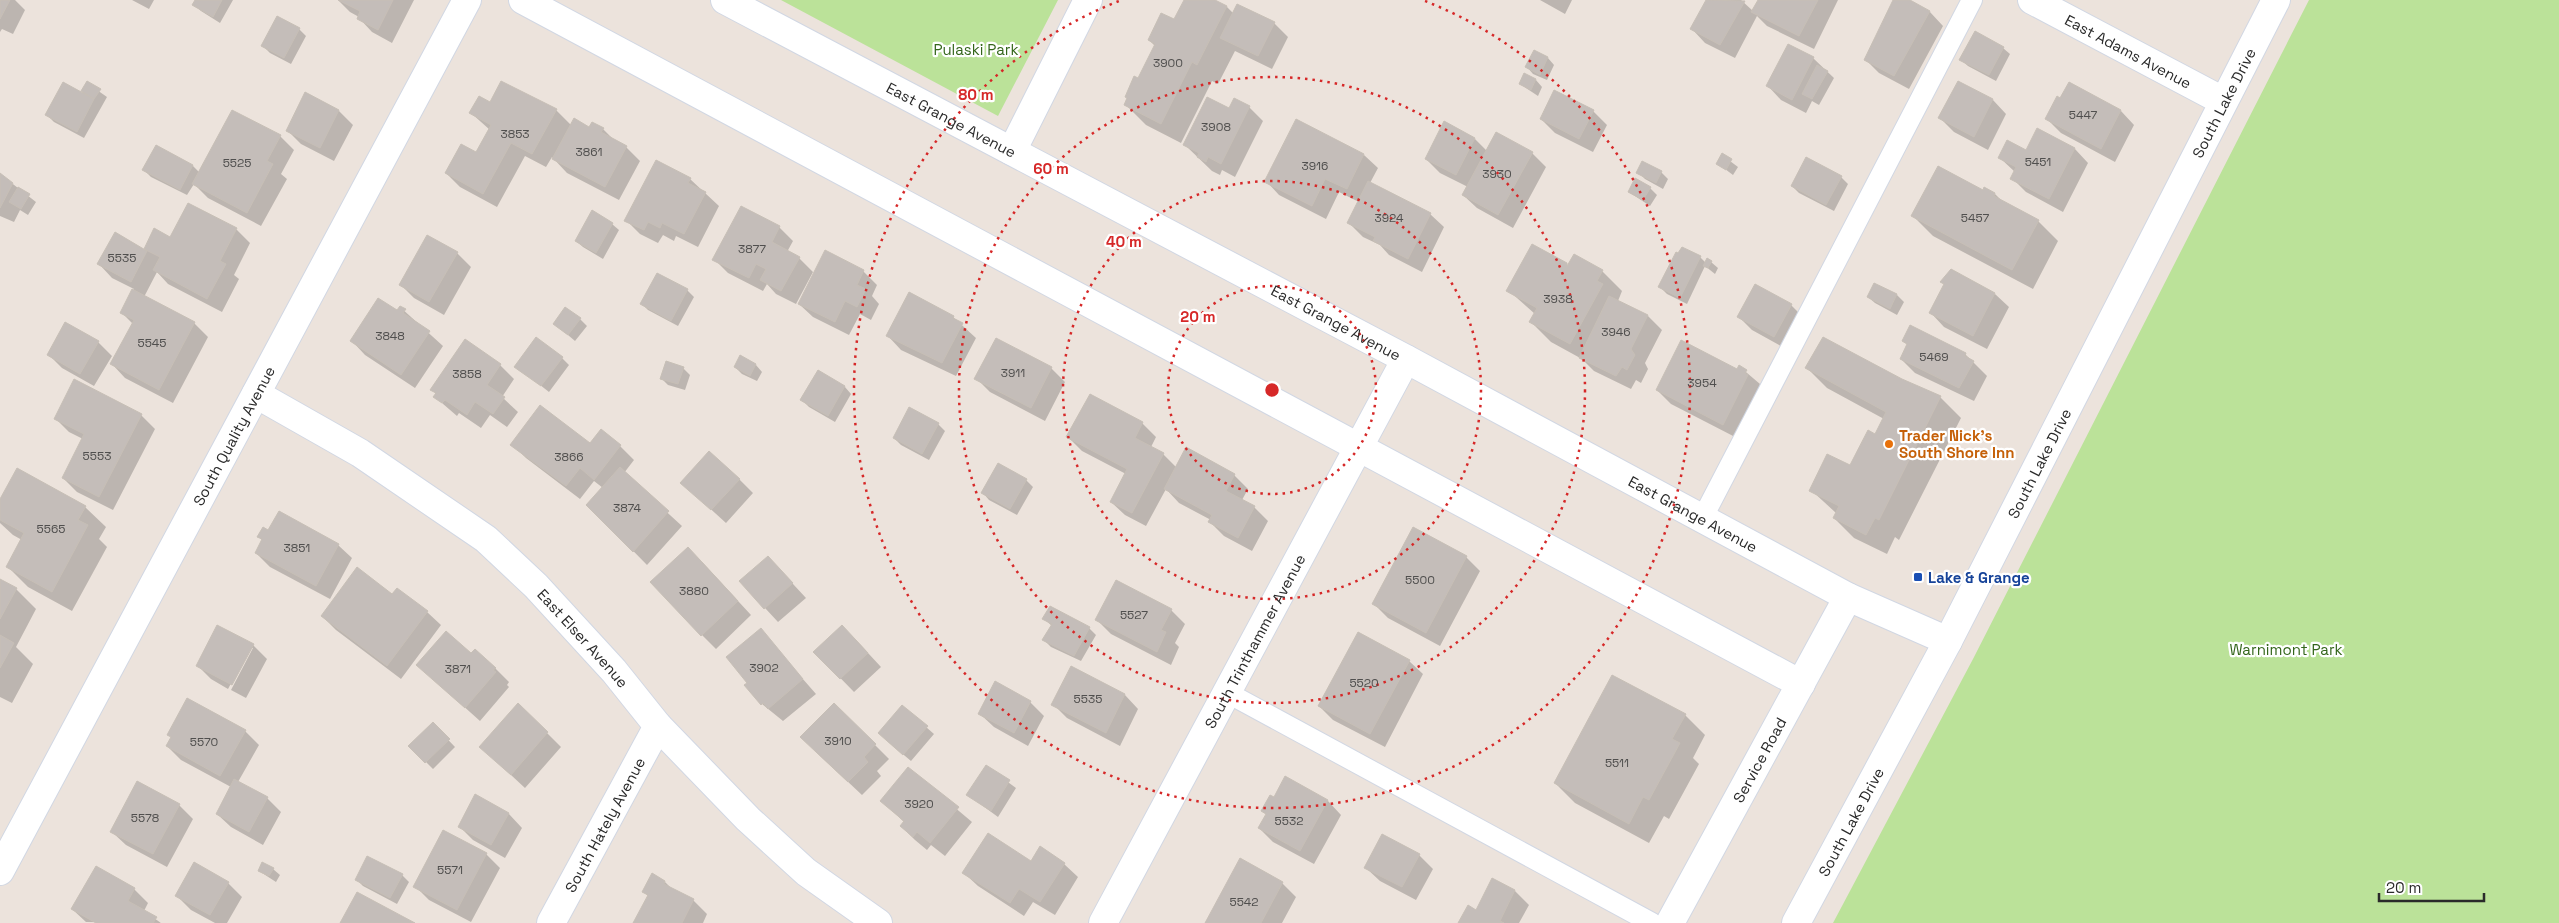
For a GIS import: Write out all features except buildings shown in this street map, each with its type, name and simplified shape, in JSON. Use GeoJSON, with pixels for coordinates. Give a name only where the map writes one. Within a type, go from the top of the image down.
{"type":"FeatureCollection","features":[{"type":"Feature","properties":{"kind":"street","name":"South Quality Avenue"},"geometry":{"type":"LineString","coordinates":[[0,872],[468,0]]}},
{"type":"Feature","properties":{"kind":"street"},"geometry":{"type":"LineString","coordinates":[[523,0],[1801,684]]}},
{"type":"Feature","properties":{"kind":"street","name":"East Grange Avenue"},"geometry":{"type":"LineString","coordinates":[[725,0],[1406,359],[1848,597],[1948,641]]}},
{"type":"Feature","properties":{"kind":"street"},"geometry":{"type":"LineString","coordinates":[[1012,151],[1088,0]]}},
{"type":"Feature","properties":{"kind":"street","name":"East Adams Avenue"},"geometry":{"type":"LineString","coordinates":[[2032,0],[2223,101]]}},
{"type":"Feature","properties":{"kind":"street","name":"South Lake Drive"},"geometry":{"type":"LineString","coordinates":[[1796,923],[1948,641],[2276,0]]}},
{"type":"Feature","properties":{"kind":"street","name":"South Trinthammer Avenue"},"geometry":{"type":"LineString","coordinates":[[1103,923],[1406,359]]}},
{"type":"Feature","properties":{"kind":"street","name":"East Elser Avenue"},"geometry":{"type":"LineString","coordinates":[[256,394],[360,453],[486,539],[536,586],[614,671],[658,726],[748,819],[806,872],[878,923]]}},
{"type":"Feature","properties":{"kind":"street","name":"Service Road"},"geometry":{"type":"LineString","coordinates":[[1670,923],[1848,597]]}},
{"type":"Feature","properties":{"kind":"street","name":"South Hately Avenue"},"geometry":{"type":"LineString","coordinates":[[551,923],[658,726]]}},
{"type":"Feature","properties":{"kind":"lane"},"geometry":{"type":"LineString","coordinates":[[1702,519],[1972,0]]}},
{"type":"Feature","properties":{"kind":"lane"},"geometry":{"type":"LineString","coordinates":[[1226,692],[1652,923]]}},
{"type":"Feature","properties":{"kind":"green space","name":"Pulaski Park"},"geometry":{"type":"Polygon","coordinates":[[[781,0],[1058,0],[998,116],[781,0]]]}},
{"type":"Feature","properties":{"kind":"green space","name":"Warnimont Park"},"geometry":{"type":"Polygon","coordinates":[[[2309,0],[2559,0],[2559,923],[1833,923],[1973,659],[2309,0]]]}},
{"type":"Feature","properties":{"kind":"place","name":"Trader Nick's South Shore Inn"},"geometry":{"type":"Point","coordinates":[1889,444]}},
{"type":"Feature","properties":{"kind":"place","name":"Lake & Grange"},"geometry":{"type":"Point","coordinates":[1918,577]}}]}
